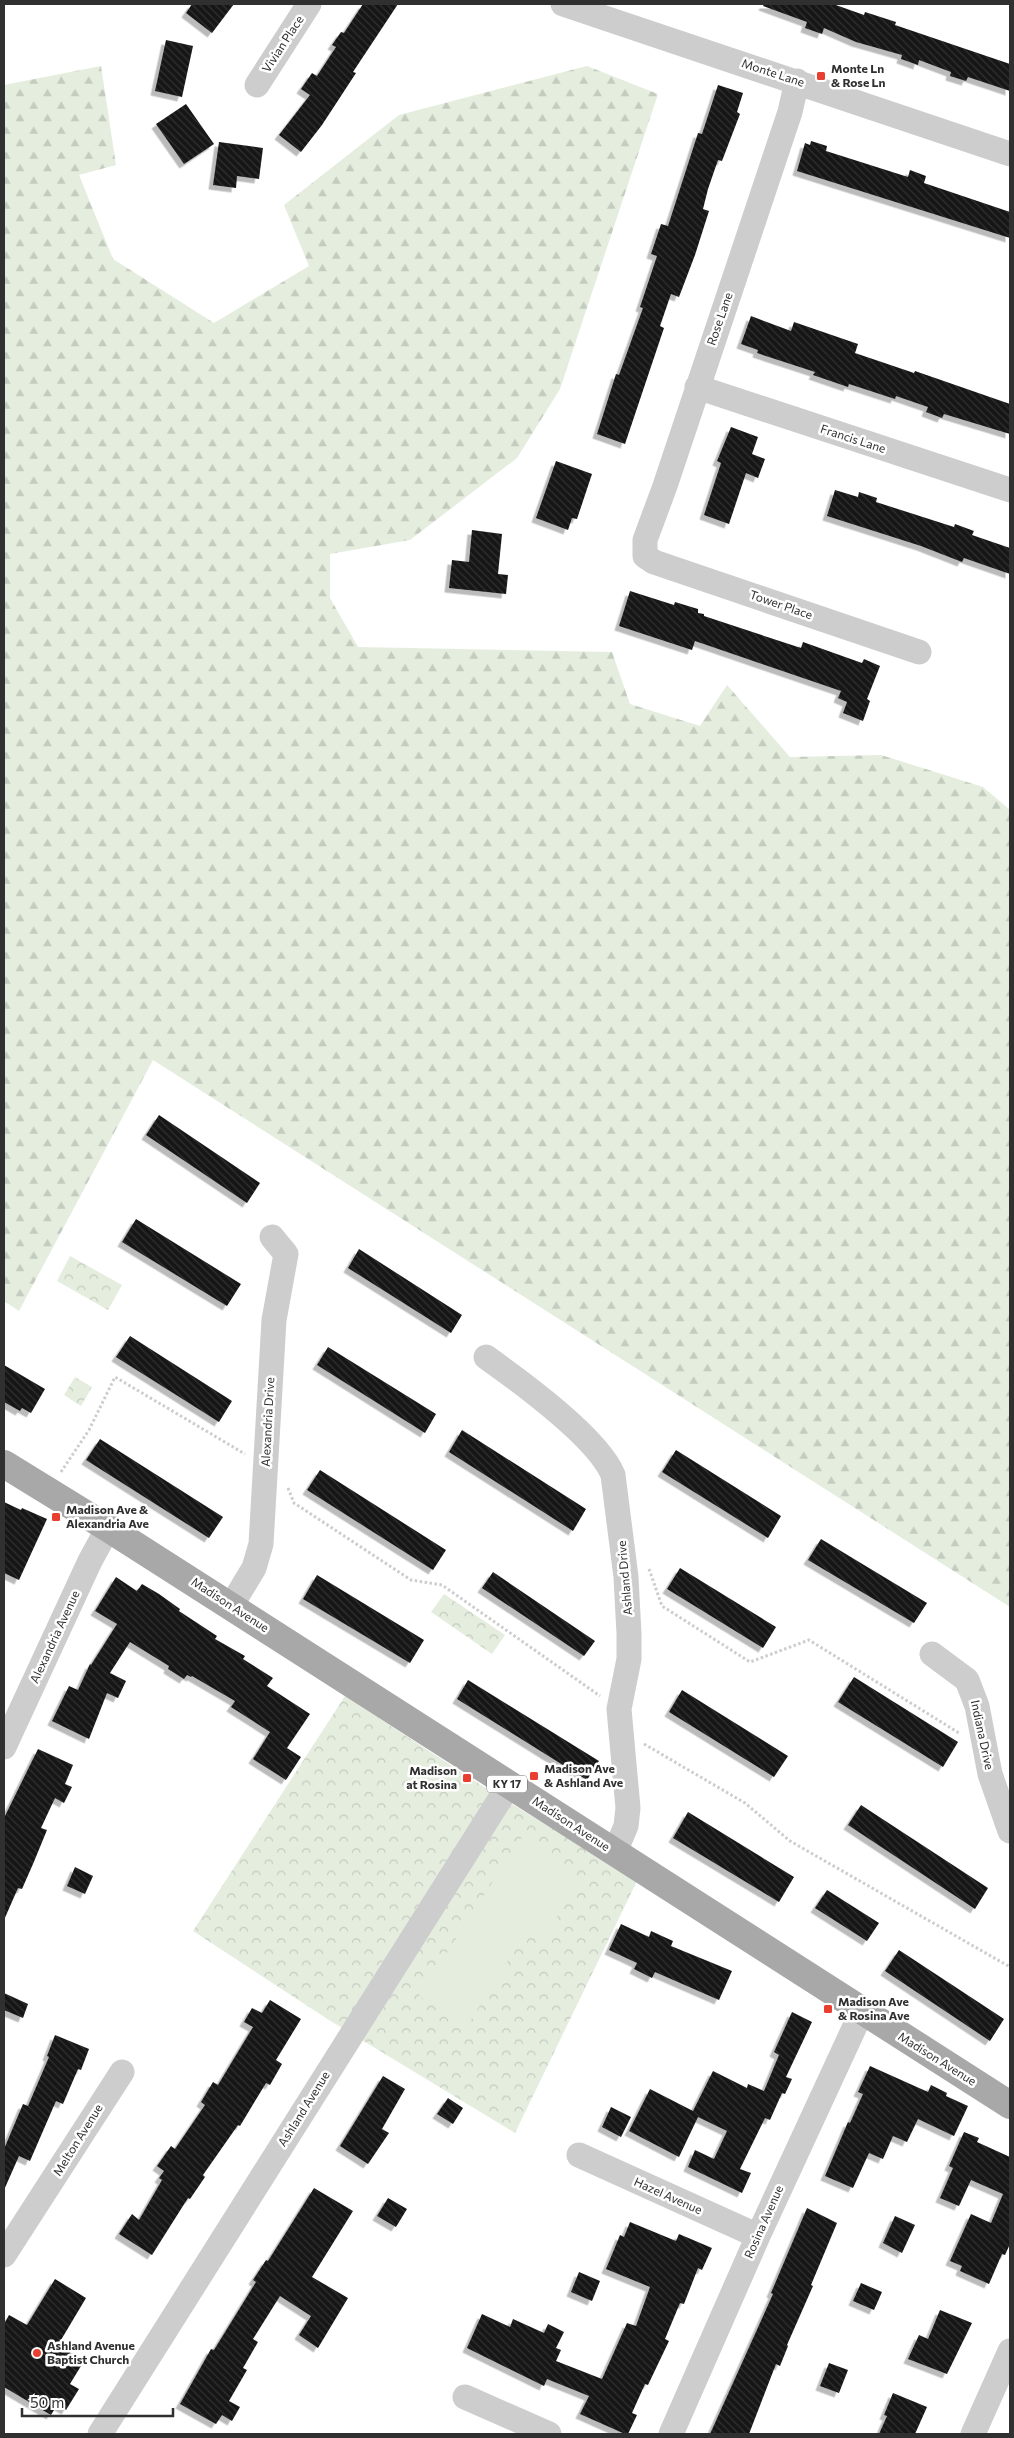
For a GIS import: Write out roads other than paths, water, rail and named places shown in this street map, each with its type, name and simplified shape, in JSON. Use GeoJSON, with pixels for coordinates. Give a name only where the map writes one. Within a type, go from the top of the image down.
{"type":"FeatureCollection","features":[{"type":"Feature","properties":{"kind":"main road","name":"Madison Avenue"},"geometry":{"type":"LineString","coordinates":[[4,1464],[49,1490],[1010,2105]]}},
{"type":"Feature","properties":{"kind":"street","name":"Vivian Place"},"geometry":{"type":"LineString","coordinates":[[257,85],[309,4]]}},
{"type":"Feature","properties":{"kind":"street","name":"Monte Lane"},"geometry":{"type":"LineString","coordinates":[[563,4],[1010,154]]}},
{"type":"Feature","properties":{"kind":"street","name":"Rose Lane"},"geometry":{"type":"LineString","coordinates":[[645,556],[644,540],[665,486],[790,112],[797,82]]}},
{"type":"Feature","properties":{"kind":"street","name":"Francis Lane"},"geometry":{"type":"LineString","coordinates":[[697,387],[1010,490]]}},
{"type":"Feature","properties":{"kind":"street","name":"Tower Place"},"geometry":{"type":"LineString","coordinates":[[645,556],[654,562],[919,652]]}},
{"type":"Feature","properties":{"kind":"street","name":"Alexandria Drive"},"geometry":{"type":"LineString","coordinates":[[231,1606],[254,1568],[261,1544],[274,1320],[286,1254],[272,1237]]}},
{"type":"Feature","properties":{"kind":"street","name":"Ashland Drive"},"geometry":{"type":"LineString","coordinates":[[486,1357],[588,1439],[609,1464],[616,1487],[623,1549],[630,1659],[619,1709],[620,1740],[628,1808],[626,1826],[615,1852]]}},
{"type":"Feature","properties":{"kind":"street","name":"Alexandria Avenue"},"geometry":{"type":"LineString","coordinates":[[4,1747],[90,1561],[108,1528]]}},
{"type":"Feature","properties":{"kind":"street","name":"Indiana Drive"},"geometry":{"type":"LineString","coordinates":[[932,1654],[967,1680],[977,1706],[990,1774],[1010,1831]]}},
{"type":"Feature","properties":{"kind":"street","name":"Ashland Avenue"},"geometry":{"type":"LineString","coordinates":[[100,2434],[509,1785]]}},
{"type":"Feature","properties":{"kind":"street","name":"Rosina Avenue"},"geometry":{"type":"LineString","coordinates":[[671,2434],[758,2236],[862,2011]]}},
{"type":"Feature","properties":{"kind":"street","name":"Melton Avenue"},"geometry":{"type":"LineString","coordinates":[[4,2255],[122,2072]]}},
{"type":"Feature","properties":{"kind":"street","name":"Hazel Avenue"},"geometry":{"type":"LineString","coordinates":[[579,2155],[758,2236]]}},
{"type":"Feature","properties":{"kind":"street"},"geometry":{"type":"LineString","coordinates":[[973,2434],[1010,2351]]}},
{"type":"Feature","properties":{"kind":"street"},"geometry":{"type":"LineString","coordinates":[[465,2397],[549,2434]]}},
{"type":"Feature","properties":{"kind":"place","name":"Monte Ln & Rose Ln"},"geometry":{"type":"Point","coordinates":[821,76]}},
{"type":"Feature","properties":{"kind":"place","name":"Madison Ave & Alexandria Ave"},"geometry":{"type":"Point","coordinates":[56,1517]}},
{"type":"Feature","properties":{"kind":"place","name":"Madison Ave & Ashland Ave"},"geometry":{"type":"Point","coordinates":[534,1776]}},
{"type":"Feature","properties":{"kind":"place","name":"Madison at Rosina"},"geometry":{"type":"Point","coordinates":[467,1778]}},
{"type":"Feature","properties":{"kind":"place","name":"Madison Ave & Rosina Ave"},"geometry":{"type":"Point","coordinates":[828,2009]}},
{"type":"Feature","properties":{"kind":"place","name":"Ashland Avenue Baptist Church"},"geometry":{"type":"Point","coordinates":[37,2353]}}]}
